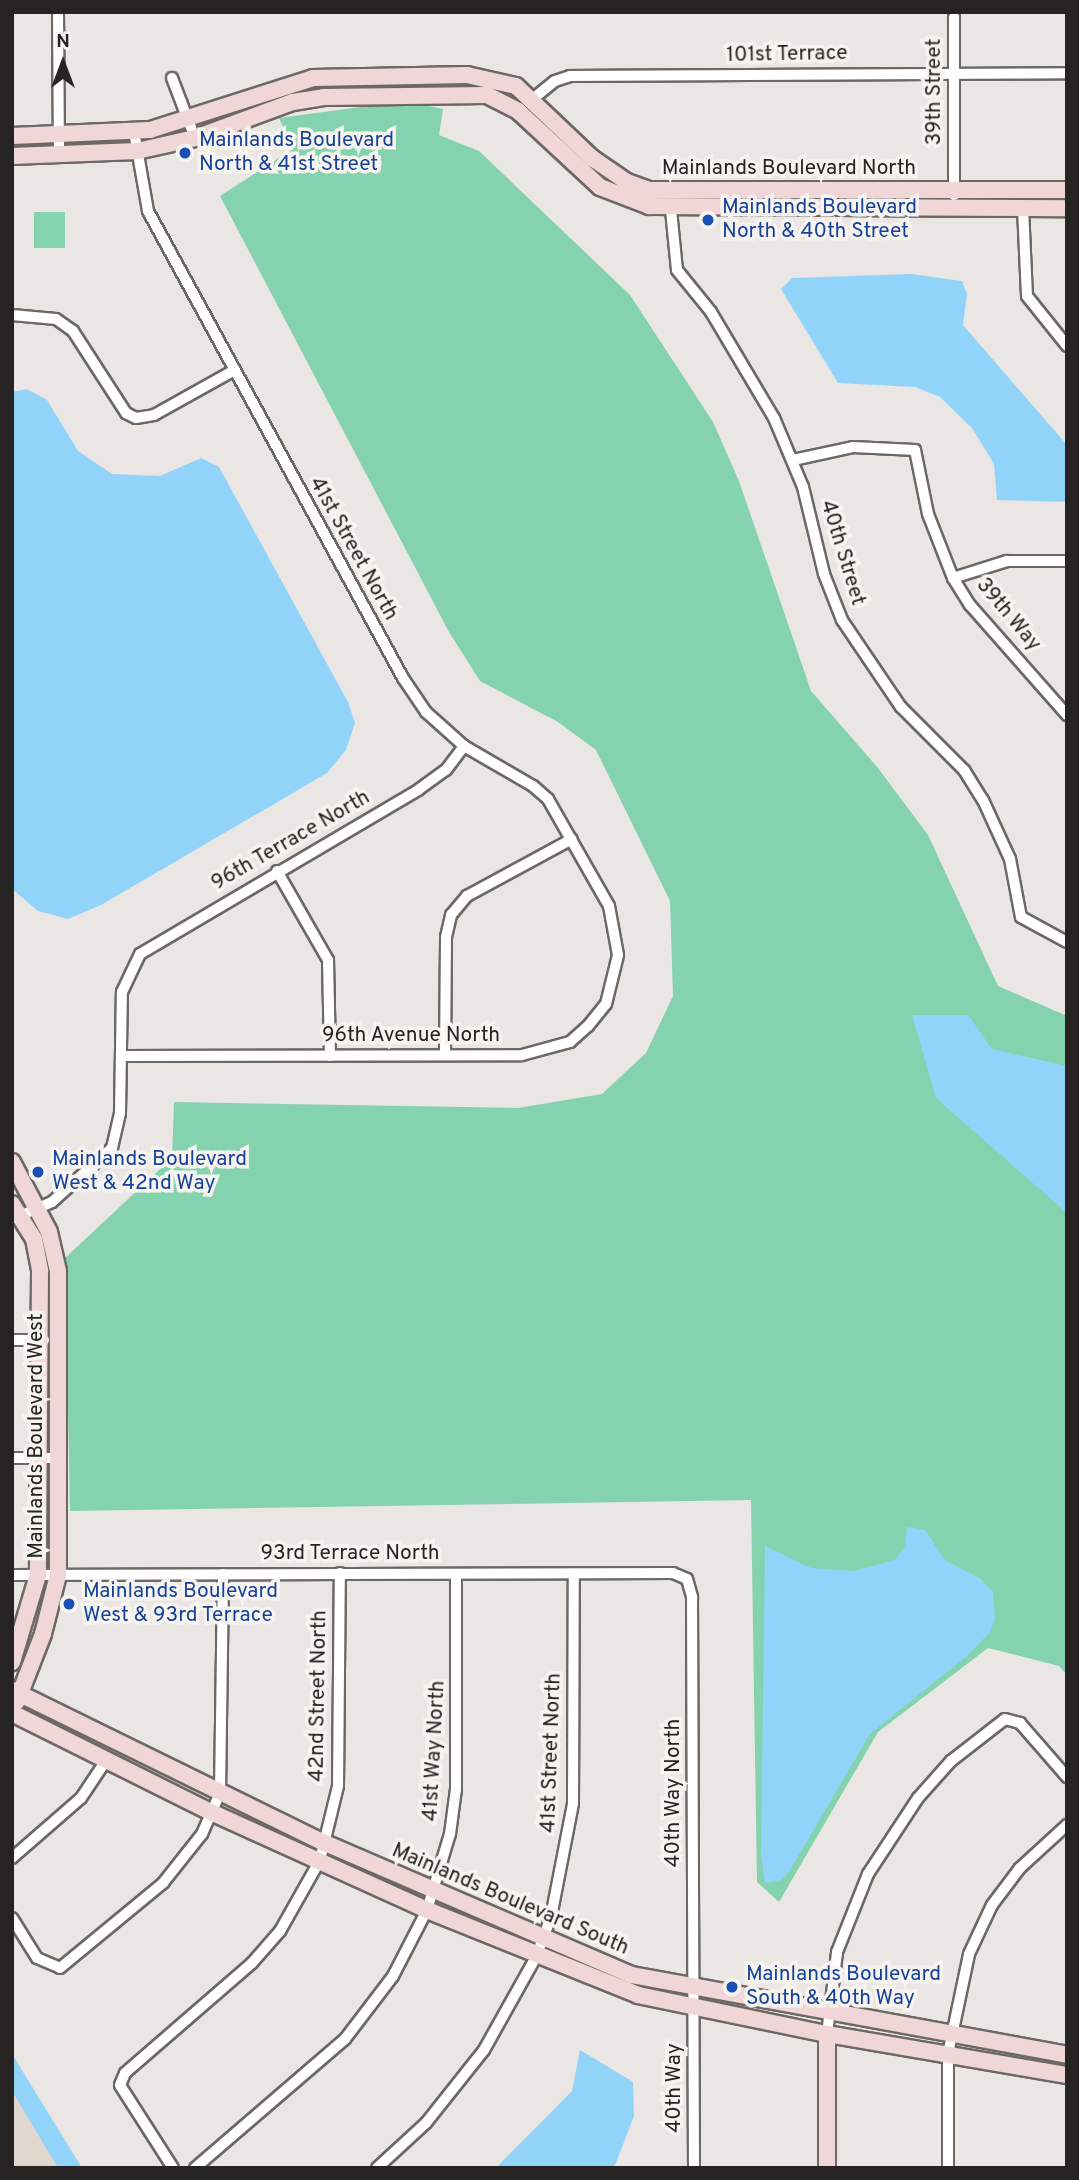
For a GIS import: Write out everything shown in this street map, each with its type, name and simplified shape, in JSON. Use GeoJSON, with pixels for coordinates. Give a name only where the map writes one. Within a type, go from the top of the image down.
{"type":"FeatureCollection","features":[{"type":"Feature","properties":{"kind":"street"},"geometry":{"type":"LineString","coordinates":[[58,12],[60,154]]}},
{"type":"Feature","properties":{"kind":"street","name":"39th Street"},"geometry":{"type":"LineString","coordinates":[[954,17],[954,208]]}},
{"type":"Feature","properties":{"kind":"street","name":"101st Terrace"},"geometry":{"type":"LineString","coordinates":[[518,111],[555,81],[570,76],[1067,73]]}},
{"type":"Feature","properties":{"kind":"street","name":"Mainlands Boulevard North"},"geometry":{"type":"LineString","coordinates":[[12,136],[134,132],[188,120],[263,90],[330,76],[481,76],[516,86],[592,158],[626,182],[649,190],[1067,190]]}},
{"type":"Feature","properties":{"kind":"street"},"geometry":{"type":"LineString","coordinates":[[172,78],[195,138]]}},
{"type":"Feature","properties":{"kind":"street","name":"Mainlands Boulevard North"},"geometry":{"type":"LineString","coordinates":[[12,156],[137,151],[195,138],[264,110],[324,97],[488,95],[518,111],[600,187],[624,199],[671,210],[1067,208]]}},
{"type":"Feature","properties":{"kind":"street","name":"41st Street North"},"geometry":{"type":"LineString","coordinates":[[134,132],[148,211],[402,678],[426,712],[464,746],[533,786],[548,799],[572,839],[616,928]]}},
{"type":"Feature","properties":{"kind":"street"},"geometry":{"type":"LineString","coordinates":[[1023,208],[1027,296],[1067,346]]}},
{"type":"Feature","properties":{"kind":"street","name":"40th Street"},"geometry":{"type":"LineString","coordinates":[[671,210],[677,270],[692,284],[748,370],[793,460],[824,573],[842,620],[901,707],[964,770],[983,800],[1010,859],[1021,917],[1029,925],[1067,942]]}},
{"type":"Feature","properties":{"kind":"street"},"geometry":{"type":"LineString","coordinates":[[12,315],[56,320],[73,331],[126,413],[136,418],[154,415],[233,371]]}},
{"type":"Feature","properties":{"kind":"street","name":"39th Way"},"geometry":{"type":"LineString","coordinates":[[793,460],[853,447],[915,450],[931,525],[953,578],[970,605],[1067,715]]}},
{"type":"Feature","properties":{"kind":"street"},"geometry":{"type":"LineString","coordinates":[[953,578],[1007,561],[1067,561]]}},
{"type":"Feature","properties":{"kind":"street","name":"96th Terrace North"},"geometry":{"type":"LineString","coordinates":[[121,1056],[122,992],[132,964],[156,943],[418,790],[446,770],[464,746]]}},
{"type":"Feature","properties":{"kind":"street"},"geometry":{"type":"LineString","coordinates":[[445,1055],[446,937],[451,915],[467,897],[572,839]]}},
{"type":"Feature","properties":{"kind":"street"},"geometry":{"type":"LineString","coordinates":[[277,871],[328,960],[330,1056]]}},
{"type":"Feature","properties":{"kind":"street","name":"96th Avenue North"},"geometry":{"type":"LineString","coordinates":[[121,1056],[522,1055],[570,1042],[588,1026],[610,993],[618,955],[616,928]]}},
{"type":"Feature","properties":{"kind":"street"},"geometry":{"type":"LineString","coordinates":[[15,1213],[36,1210],[52,1202],[112,1148],[118,1135],[121,1056]]}},
{"type":"Feature","properties":{"kind":"street","name":"Mainlands Boulevard West"},"geometry":{"type":"LineString","coordinates":[[12,1163],[56,1251],[60,1458],[58,1575],[43,1634],[16,1692],[12,1713]]}},
{"type":"Feature","properties":{"kind":"street","name":"Mainlands Boulevard West"},"geometry":{"type":"LineString","coordinates":[[12,1662],[38,1575],[40,1458],[39,1255],[15,1213]]}},
{"type":"Feature","properties":{"kind":"street"},"geometry":{"type":"LineString","coordinates":[[12,1340],[59,1340]]}},
{"type":"Feature","properties":{"kind":"street"},"geometry":{"type":"LineString","coordinates":[[12,1458],[60,1458]]}},
{"type":"Feature","properties":{"kind":"street","name":"42nd Street North"},"geometry":{"type":"LineString","coordinates":[[173,2168],[124,2096],[120,2085],[125,2073],[252,1963],[280,1931],[320,1860],[326,1843],[339,1763],[340,1573]]}},
{"type":"Feature","properties":{"kind":"street","name":"93rd Terrace North"},"geometry":{"type":"LineString","coordinates":[[12,1576],[673,1573],[687,1579]]}},
{"type":"Feature","properties":{"kind":"street"},"geometry":{"type":"LineString","coordinates":[[12,1918],[47,1966],[60,1968],[72,1961],[163,1884],[186,1859],[213,1813],[220,1793],[223,1574]]}},
{"type":"Feature","properties":{"kind":"street","name":"41st Way North"},"geometry":{"type":"LineString","coordinates":[[195,2168],[345,2039],[393,1976],[427,1910],[450,1834],[456,1789],[456,1574]]}},
{"type":"Feature","properties":{"kind":"street","name":"41st Street North"},"geometry":{"type":"LineString","coordinates":[[377,2168],[426,2123],[464,2078],[497,2031],[536,1957],[542,1939],[566,1852],[573,1804],[574,1574]]}},
{"type":"Feature","properties":{"kind":"street","name":"40th Way North"},"geometry":{"type":"LineString","coordinates":[[687,1579],[692,1597],[694,2008]]}},
{"type":"Feature","properties":{"kind":"street","name":"Mainlands Boulevard South"},"geometry":{"type":"LineString","coordinates":[[16,1692],[326,1843],[542,1939],[632,1975],[950,2036],[1066,2055]]}},
{"type":"Feature","properties":{"kind":"street","name":"Mainlands Boulevard South"},"geometry":{"type":"LineString","coordinates":[[12,1713],[213,1813],[427,1910],[536,1957],[638,1995],[827,2034],[1065,2075]]}},
{"type":"Feature","properties":{"kind":"street"},"geometry":{"type":"LineString","coordinates":[[827,2168],[827,2034],[837,1952],[849,1916],[890,1838],[951,1761],[1005,1719],[1020,1723],[1067,1777]]}},
{"type":"Feature","properties":{"kind":"street"},"geometry":{"type":"LineString","coordinates":[[12,1858],[81,1798],[107,1759]]}},
{"type":"Feature","properties":{"kind":"street"},"geometry":{"type":"LineString","coordinates":[[948,2168],[948,2054],[969,1954],[992,1905],[1020,1868],[1067,1825]]}},
{"type":"Feature","properties":{"kind":"street","name":"40th Way"},"geometry":{"type":"LineString","coordinates":[[694,2008],[694,2168]]}},
{"type":"Feature","properties":{"kind":"street"},"geometry":{"type":"LineString","coordinates":[[1065,2075],[1067,2050]]}},
{"type":"Feature","properties":{"kind":"shaded area"},"geometry":{"type":"Polygon","coordinates":[[[12,2091],[29,2118],[58,2168],[12,2168],[12,2091]]]}},
{"type":"Feature","properties":{"kind":"green space"},"geometry":{"type":"Polygon","coordinates":[[[405,101],[443,109],[439,135],[479,151],[630,295],[713,422],[739,481],[811,691],[878,768],[928,835],[998,986],[1067,1016],[1067,1675],[1059,1666],[988,1648],[878,1732],[779,1902],[757,1882],[751,1500],[70,1511],[65,1258],[172,1158],[174,1102],[518,1108],[602,1094],[646,1053],[673,996],[670,901],[596,750],[558,722],[480,681],[449,632],[220,196],[293,149],[279,118],[405,101]]]}},
{"type":"Feature","properties":{"kind":"green space"},"geometry":{"type":"Polygon","coordinates":[[[34,212],[65,212],[65,248],[34,248],[34,212]]]}},
{"type":"Feature","properties":{"kind":"water"},"geometry":{"type":"Polygon","coordinates":[[[911,274],[962,281],[967,294],[963,325],[1067,445],[1067,502],[997,500],[994,464],[972,428],[940,397],[915,387],[838,383],[781,289],[792,278],[911,274]]]}},
{"type":"Feature","properties":{"kind":"water"},"geometry":{"type":"Polygon","coordinates":[[[27,389],[47,400],[78,451],[112,474],[160,476],[201,458],[219,467],[348,702],[355,723],[346,750],[327,773],[101,905],[68,919],[38,911],[12,889],[12,392],[27,389]]]}},
{"type":"Feature","properties":{"kind":"water"},"geometry":{"type":"Polygon","coordinates":[[[912,1015],[968,1015],[992,1049],[1067,1066],[1067,1213],[936,1098],[912,1015]]]}},
{"type":"Feature","properties":{"kind":"water"},"geometry":{"type":"Polygon","coordinates":[[[907,1527],[925,1530],[945,1560],[981,1579],[993,1593],[995,1620],[989,1633],[968,1655],[870,1734],[790,1870],[782,1880],[765,1883],[761,1855],[765,1546],[811,1568],[853,1571],[895,1560],[905,1546],[907,1527]]]}},
{"type":"Feature","properties":{"kind":"water"},"geometry":{"type":"Polygon","coordinates":[[[580,2050],[633,2082],[634,2116],[614,2168],[496,2168],[572,2091],[580,2050]]]}},
{"type":"Feature","properties":{"kind":"water"},"geometry":{"type":"Polygon","coordinates":[[[12,2054],[82,2168],[58,2168],[12,2091],[12,2054]]]}},
{"type":"Feature","properties":{"kind":"place","name":"Mainlands Boulevard North & 41st Street"},"geometry":{"type":"Point","coordinates":[185,153]}},
{"type":"Feature","properties":{"kind":"place","name":"Mainlands Boulevard North & 40th Street"},"geometry":{"type":"Point","coordinates":[708,220]}},
{"type":"Feature","properties":{"kind":"place","name":"Mainlands Boulevard West & 42nd Way"},"geometry":{"type":"Point","coordinates":[38,1172]}},
{"type":"Feature","properties":{"kind":"place","name":"Mainlands Boulevard West & 93rd Terrace"},"geometry":{"type":"Point","coordinates":[69,1604]}},
{"type":"Feature","properties":{"kind":"place","name":"Mainlands Boulevard South & 40th Way"},"geometry":{"type":"Point","coordinates":[732,1987]}}]}
